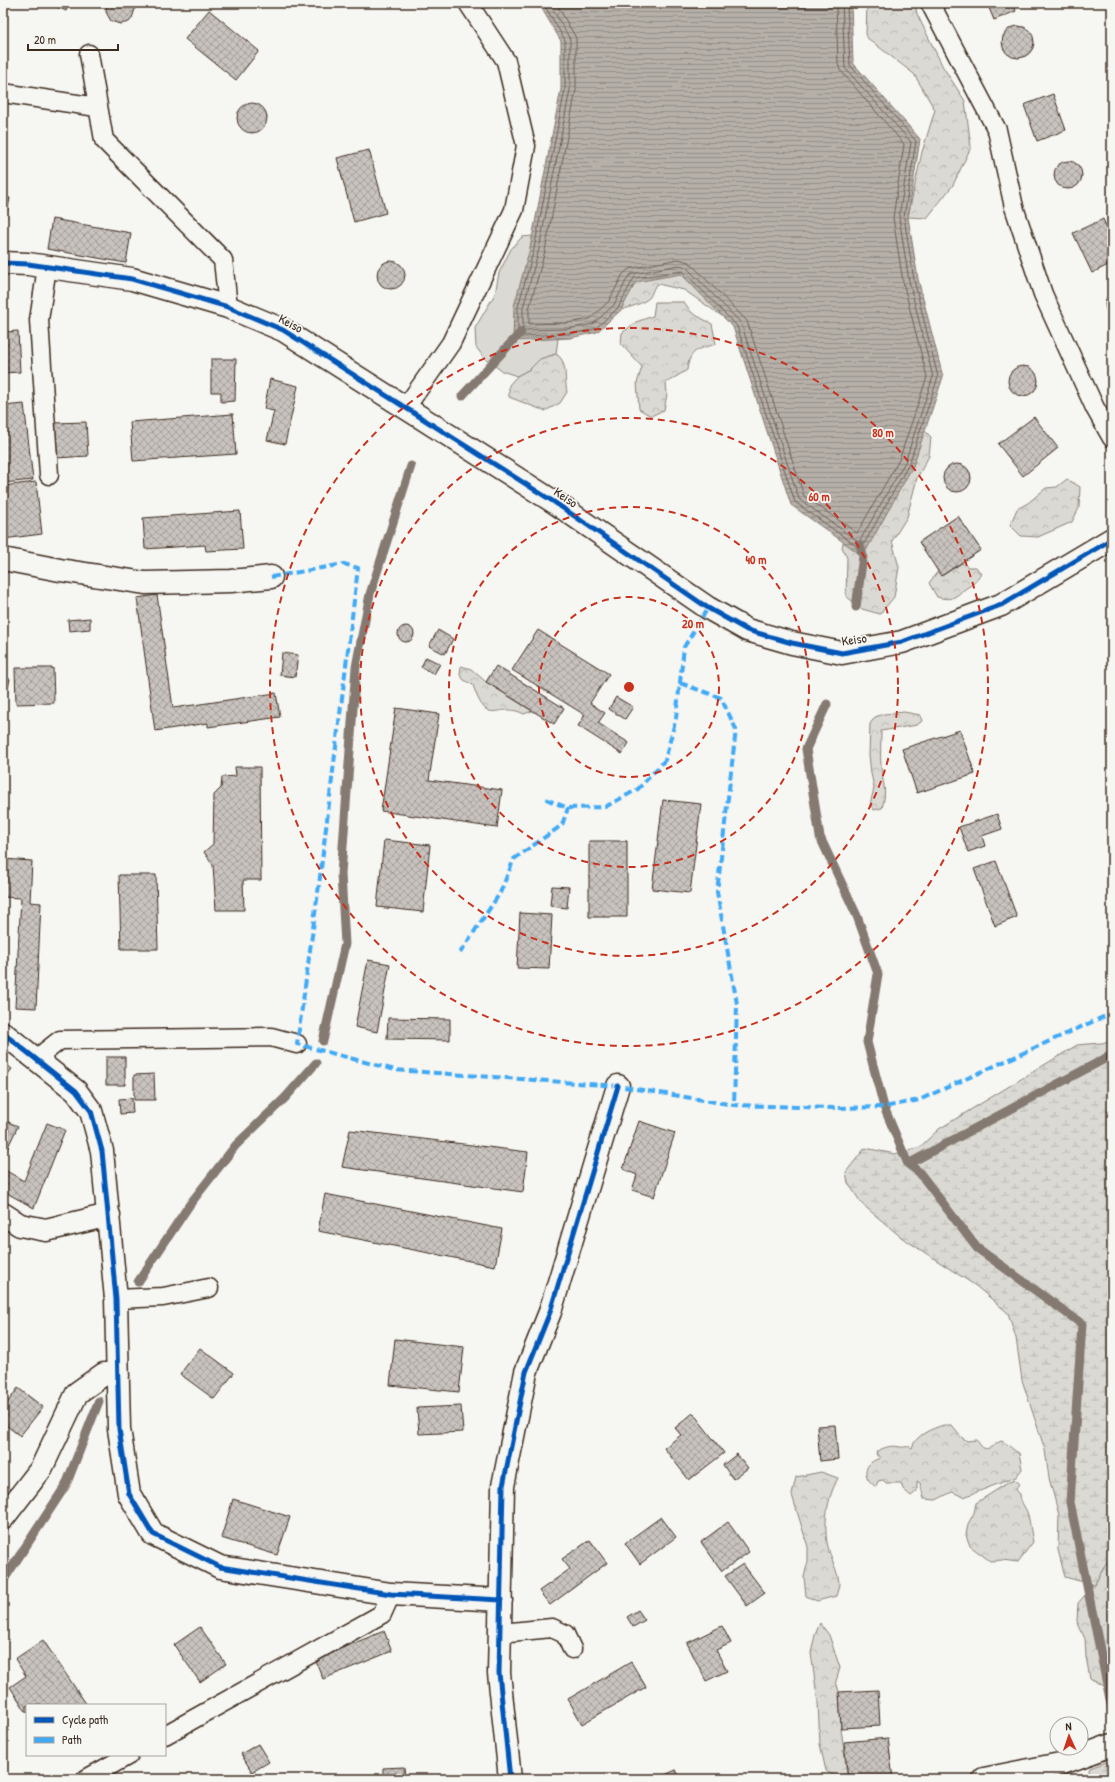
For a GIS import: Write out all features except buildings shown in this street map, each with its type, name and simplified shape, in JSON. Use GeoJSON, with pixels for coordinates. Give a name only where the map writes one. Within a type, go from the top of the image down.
{"type":"FeatureCollection","features":[{"type":"Feature","properties":{"kind":"street","name":"Keiso"},"geometry":{"type":"LineString","coordinates":[[3,263],[47,267],[132,279],[228,307],[283,330],[554,502],[708,608],[747,630],[792,643],[842,653],[902,642],[1001,605],[1112,539]]}},
{"type":"Feature","properties":{"kind":"street"},"geometry":{"type":"LineString","coordinates":[[3,559],[60,570],[145,583],[230,581],[271,577]]}},
{"type":"Feature","properties":{"kind":"street"},"geometry":{"type":"LineString","coordinates":[[3,1033],[76,1091],[91,1111],[102,1151],[109,1215],[116,1299],[119,1428],[129,1494],[153,1534],[220,1567],[391,1594],[501,1600]]}},
{"type":"Feature","properties":{"kind":"street"},"geometry":{"type":"LineString","coordinates":[[510,1779],[500,1673],[503,1486],[526,1372],[550,1312],[618,1086]]}},
{"type":"Feature","properties":{"kind":"street"},"geometry":{"type":"LineString","coordinates":[[3,1214],[20,1225],[46,1230],[109,1215]]}},
{"type":"Feature","properties":{"kind":"street"},"geometry":{"type":"LineString","coordinates":[[3,1518],[41,1470],[77,1393],[104,1374],[118,1375]]}},
{"type":"Feature","properties":{"kind":"street"},"geometry":{"type":"LineString","coordinates":[[984,1779],[1060,1764],[1112,1745]]}},
{"type":"Feature","properties":{"kind":"lane"},"geometry":{"type":"LineString","coordinates":[[406,407],[451,343],[514,210],[526,146],[506,61],[468,3]]}},
{"type":"Feature","properties":{"kind":"lane"},"geometry":{"type":"LineString","coordinates":[[930,3],[997,130],[1014,207],[1043,294],[1095,408],[1112,438]]}},
{"type":"Feature","properties":{"kind":"lane"},"geometry":{"type":"LineString","coordinates":[[89,54],[104,140],[223,260],[228,307]]}},
{"type":"Feature","properties":{"kind":"lane"},"geometry":{"type":"LineString","coordinates":[[3,93],[97,106]]}},
{"type":"Feature","properties":{"kind":"lane"},"geometry":{"type":"LineString","coordinates":[[47,267],[39,320],[49,475]]}},
{"type":"Feature","properties":{"kind":"lane"},"geometry":{"type":"LineString","coordinates":[[36,1059],[60,1040],[270,1037],[297,1044]]}},
{"type":"Feature","properties":{"kind":"lane"},"geometry":{"type":"LineString","coordinates":[[116,1299],[163,1297],[209,1288]]}},
{"type":"Feature","properties":{"kind":"lane"},"geometry":{"type":"LineString","coordinates":[[166,1734],[382,1614],[391,1594]]}},
{"type":"Feature","properties":{"kind":"lane"},"geometry":{"type":"LineString","coordinates":[[500,1633],[552,1628],[565,1634],[572,1649]]}},
{"type":"Feature","properties":{"kind":"lane"},"geometry":{"type":"LineString","coordinates":[[86,1779],[127,1756]]}},
{"type":"Feature","properties":{"kind":"green space"},"geometry":{"type":"Polygon","coordinates":[[[867,3],[915,3],[917,14],[943,67],[965,101],[971,147],[953,185],[927,218],[908,217],[922,152],[935,110],[914,74],[866,37],[867,3]]]}},
{"type":"Feature","properties":{"kind":"green space"},"geometry":{"type":"Polygon","coordinates":[[[533,236],[530,248],[559,331],[556,354],[540,359],[530,369],[517,376],[502,371],[485,359],[476,347],[475,328],[495,294],[499,273],[511,249],[522,237],[533,236]]]}},
{"type":"Feature","properties":{"kind":"green space"},"geometry":{"type":"Polygon","coordinates":[[[671,252],[722,316],[684,290],[658,284],[649,298],[636,305],[621,310],[610,294],[671,252]]]}},
{"type":"Feature","properties":{"kind":"green space"},"geometry":{"type":"Polygon","coordinates":[[[655,302],[684,302],[692,313],[712,324],[716,344],[699,349],[692,354],[687,370],[666,383],[667,394],[664,410],[651,416],[639,409],[637,383],[642,367],[621,344],[622,333],[636,322],[653,316],[655,302]]]}},
{"type":"Feature","properties":{"kind":"green space"},"geometry":{"type":"Polygon","coordinates":[[[556,354],[560,357],[564,366],[567,392],[560,403],[545,411],[509,397],[509,385],[517,376],[530,369],[540,359],[556,354]]]}},
{"type":"Feature","properties":{"kind":"green space"},"geometry":{"type":"Polygon","coordinates":[[[919,425],[931,437],[929,456],[917,478],[907,517],[892,541],[899,567],[894,597],[880,614],[862,609],[846,596],[847,558],[842,547],[845,536],[919,425]]]}},
{"type":"Feature","properties":{"kind":"green space"},"geometry":{"type":"Polygon","coordinates":[[[1067,479],[1080,487],[1079,508],[1072,522],[1038,537],[1021,536],[1010,525],[1017,509],[1028,503],[1046,488],[1057,487],[1067,479]]]}},
{"type":"Feature","properties":{"kind":"green space"},"geometry":{"type":"Polygon","coordinates":[[[962,563],[968,567],[976,567],[981,574],[979,577],[955,597],[946,599],[937,597],[929,583],[938,571],[942,576],[962,563]]]}},
{"type":"Feature","properties":{"kind":"green space"},"geometry":{"type":"Polygon","coordinates":[[[461,666],[471,669],[486,682],[532,711],[524,714],[507,710],[494,712],[489,711],[478,699],[473,685],[464,680],[460,675],[461,666]]]}},
{"type":"Feature","properties":{"kind":"green space"},"geometry":{"type":"Polygon","coordinates":[[[904,712],[920,715],[922,721],[917,725],[881,731],[881,762],[885,796],[882,808],[874,810],[870,805],[874,788],[869,755],[870,724],[875,717],[884,714],[904,712]]]}},
{"type":"Feature","properties":{"kind":"green space"},"geometry":{"type":"Polygon","coordinates":[[[1112,1042],[1112,1553],[1094,1585],[1065,1577],[1058,1550],[1059,1515],[1049,1478],[1045,1450],[1022,1380],[1016,1338],[1008,1313],[976,1286],[901,1237],[862,1204],[848,1183],[846,1172],[865,1148],[895,1154],[920,1147],[939,1129],[1077,1045],[1112,1042]]]}},
{"type":"Feature","properties":{"kind":"green space"},"geometry":{"type":"Polygon","coordinates":[[[944,1425],[951,1425],[961,1437],[967,1441],[977,1440],[980,1445],[985,1448],[991,1447],[1001,1441],[1003,1442],[1019,1453],[1022,1469],[1016,1477],[964,1497],[952,1492],[936,1500],[924,1499],[920,1483],[917,1481],[917,1491],[911,1496],[903,1489],[901,1483],[886,1483],[883,1480],[878,1481],[876,1487],[871,1483],[866,1475],[866,1471],[870,1464],[880,1458],[880,1456],[877,1456],[876,1452],[891,1446],[912,1448],[917,1439],[921,1436],[930,1430],[944,1425]]]}},
{"type":"Feature","properties":{"kind":"green space"},"geometry":{"type":"Polygon","coordinates":[[[821,1472],[838,1478],[831,1494],[827,1512],[826,1530],[828,1547],[839,1583],[836,1596],[817,1601],[806,1596],[804,1577],[808,1561],[808,1547],[792,1495],[796,1477],[821,1472]]]}},
{"type":"Feature","properties":{"kind":"green space"},"geometry":{"type":"Polygon","coordinates":[[[1015,1480],[1019,1483],[1016,1490],[1020,1494],[1029,1518],[1033,1542],[1018,1562],[1002,1560],[990,1561],[970,1546],[966,1535],[968,1524],[974,1513],[976,1503],[1009,1482],[1015,1480]]]}},
{"type":"Feature","properties":{"kind":"green space"},"geometry":{"type":"Polygon","coordinates":[[[1112,1553],[1112,1692],[1090,1678],[1086,1657],[1085,1639],[1077,1621],[1078,1603],[1094,1585],[1112,1553]]]}},
{"type":"Feature","properties":{"kind":"green space"},"geometry":{"type":"Polygon","coordinates":[[[820,1623],[829,1635],[840,1668],[836,1681],[839,1692],[841,1728],[847,1774],[835,1776],[826,1771],[820,1744],[818,1703],[811,1653],[815,1635],[820,1623]]]}},
{"type":"Feature","properties":{"kind":"green space"},"geometry":{"type":"Polygon","coordinates":[[[1112,1760],[1112,1779],[1085,1779],[1090,1768],[1112,1760]]]}},
{"type":"Feature","properties":{"kind":"water"},"geometry":{"type":"Polygon","coordinates":[[[536,3],[851,3],[853,63],[920,139],[908,217],[918,279],[943,377],[913,466],[863,556],[791,505],[733,327],[681,274],[636,282],[621,310],[597,332],[570,338],[513,341],[514,306],[530,248],[561,89],[561,41],[539,4],[536,3]]]}},
{"type":"Feature","properties":{"kind":"waterway"},"geometry":{"type":"LineString","coordinates":[[462,396],[521,332]]}},
{"type":"Feature","properties":{"kind":"waterway"},"geometry":{"type":"LineString","coordinates":[[323,1041],[345,944],[341,874],[356,667],[370,594],[411,466]]}},
{"type":"Feature","properties":{"kind":"waterway"},"geometry":{"type":"LineString","coordinates":[[856,607],[863,556],[860,545]]}},
{"type":"Feature","properties":{"kind":"waterway"},"geometry":{"type":"LineString","coordinates":[[827,704],[806,749],[820,837],[857,916],[878,974],[867,1042],[884,1107],[908,1164],[919,1172],[977,1248],[1082,1324],[1070,1502],[1112,1709]]}},
{"type":"Feature","properties":{"kind":"waterway"},"geometry":{"type":"LineString","coordinates":[[908,1164],[1112,1055]]}},
{"type":"Feature","properties":{"kind":"waterway"},"geometry":{"type":"LineString","coordinates":[[138,1282],[190,1204],[236,1145],[285,1098],[316,1063]]}},
{"type":"Feature","properties":{"kind":"waterway"},"geometry":{"type":"LineString","coordinates":[[3,1581],[66,1485],[99,1401]]}},
{"type":"Feature","properties":{"kind":"marked path"},"geometry":{"type":"LineString","coordinates":[[271,577],[344,564],[358,568],[319,885],[297,1044],[395,1070],[618,1086],[734,1105],[834,1108],[884,1107],[919,1100],[1112,1013]]}},
{"type":"Feature","properties":{"kind":"marked path"},"geometry":{"type":"LineString","coordinates":[[546,799],[568,808],[605,807],[638,789],[665,760],[676,718],[684,647],[708,608]]}},
{"type":"Feature","properties":{"kind":"marked path"},"geometry":{"type":"LineString","coordinates":[[680,683],[721,698],[736,729],[717,892],[737,1004],[734,1105]]}},
{"type":"Feature","properties":{"kind":"marked path"},"geometry":{"type":"LineString","coordinates":[[460,953],[500,893],[514,859],[562,825],[568,808]]}},
{"type":"Feature","properties":{"kind":"cycle path"},"geometry":{"type":"LineString","coordinates":[[3,263],[28,264],[132,279],[228,307],[283,330],[554,502],[708,608],[747,630],[792,643],[842,653],[902,642],[1001,605],[1112,539]]}},
{"type":"Feature","properties":{"kind":"cycle path"},"geometry":{"type":"LineString","coordinates":[[3,1033],[76,1091],[91,1111],[102,1151],[116,1299],[119,1429],[129,1494],[153,1534],[220,1567],[391,1594],[501,1600]]}},
{"type":"Feature","properties":{"kind":"cycle path"},"geometry":{"type":"LineString","coordinates":[[510,1779],[499,1673],[503,1486],[526,1372],[550,1312],[618,1086]]}}]}
